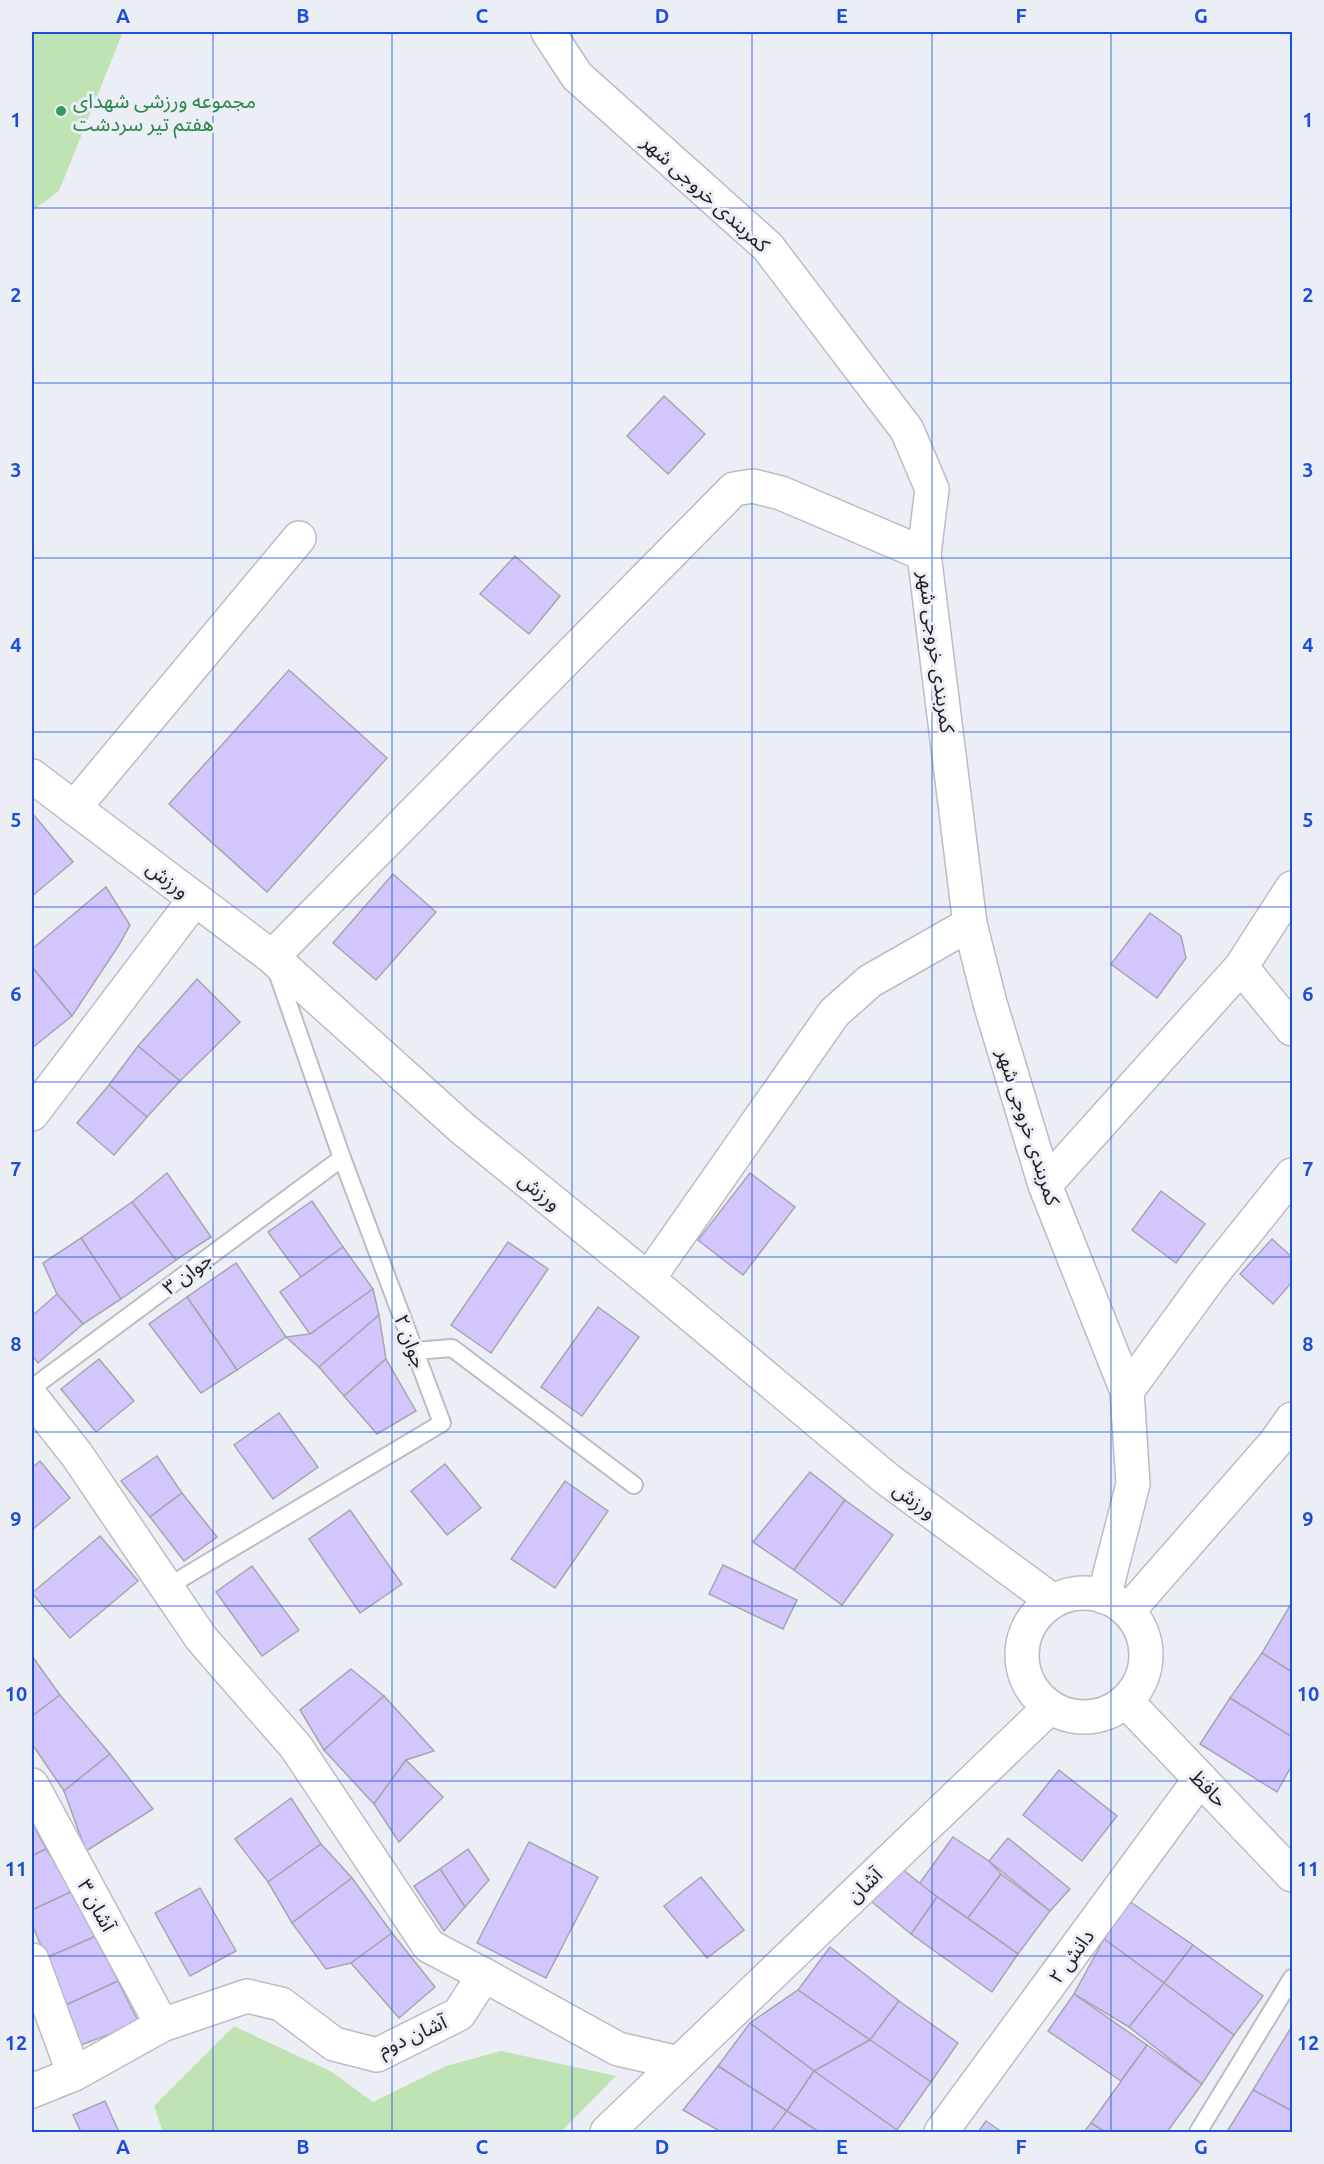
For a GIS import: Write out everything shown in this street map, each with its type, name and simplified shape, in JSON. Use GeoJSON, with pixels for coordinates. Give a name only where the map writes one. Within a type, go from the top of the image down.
{"type":"FeatureCollection","features":[{"type":"Feature","properties":{"kind":"street","name":"کمربندی خروجی شهر"},"geometry":{"type":"LineString","coordinates":[[548,32],[577,76],[768,247],[908,430],[932,489],[924,554],[970,924],[990,1003],[1045,1185],[1127,1391],[1133,1484],[1116,1604]]}},
{"type":"Feature","properties":{"kind":"street"},"geometry":{"type":"LineString","coordinates":[[272,957],[734,489],[753,486],[781,493],[924,554]]}},
{"type":"Feature","properties":{"kind":"street"},"geometry":{"type":"LineString","coordinates":[[74,808],[300,538]]}},
{"type":"Feature","properties":{"kind":"street","name":"ورزش"},"geometry":{"type":"LineString","coordinates":[[32,776],[272,957],[462,1128],[648,1279],[887,1479],[1053,1601]]}},
{"type":"Feature","properties":{"kind":"street"},"geometry":{"type":"LineString","coordinates":[[1045,1185],[1241,968],[1293,888]]}},
{"type":"Feature","properties":{"kind":"street"},"geometry":{"type":"LineString","coordinates":[[32,1114],[195,899]]}},
{"type":"Feature","properties":{"kind":"street"},"geometry":{"type":"LineString","coordinates":[[648,1279],[834,1013],[870,981],[970,924]]}},
{"type":"Feature","properties":{"kind":"street"},"geometry":{"type":"LineString","coordinates":[[1241,968],[1293,1029]]}},
{"type":"Feature","properties":{"kind":"street"},"geometry":{"type":"LineString","coordinates":[[1127,1391],[1210,1277],[1293,1175]]}},
{"type":"Feature","properties":{"kind":"street"},"geometry":{"type":"LineString","coordinates":[[32,1398],[78,1455],[201,1638],[296,1747],[429,1946],[618,2049],[679,2063]]}},
{"type":"Feature","properties":{"kind":"street"},"geometry":{"type":"LineString","coordinates":[[1116,1604],[1275,1443],[1293,1419]]}},
{"type":"Feature","properties":{"kind":"street"},"geometry":{"type":"LineString","coordinates":[[1073,1594],[1093,1594],[1116,1604],[1140,1628],[1146,1647],[1146,1667],[1139,1685],[1126,1701],[1110,1712],[1090,1717],[1069,1715],[1050,1707],[1035,1693],[1025,1674],[1022,1653],[1026,1633],[1037,1615],[1053,1601],[1073,1594]]}},
{"type":"Feature","properties":{"kind":"street","name":"حافظ"},"geometry":{"type":"LineString","coordinates":[[1126,1701],[1293,1875]]}},
{"type":"Feature","properties":{"kind":"street","name":"آشان"},"geometry":{"type":"LineString","coordinates":[[607,2133],[1050,1707]]}},
{"type":"Feature","properties":{"kind":"street","name":"دانش ۲"},"geometry":{"type":"LineString","coordinates":[[942,2133],[1200,1779]]}},
{"type":"Feature","properties":{"kind":"street","name":"آشان ۳"},"geometry":{"type":"LineString","coordinates":[[32,1785],[162,2025]]}},
{"type":"Feature","properties":{"kind":"street"},"geometry":{"type":"LineString","coordinates":[[32,1960],[74,2074]]}},
{"type":"Feature","properties":{"kind":"street","name":"آشان دوم"},"geometry":{"type":"LineString","coordinates":[[32,2091],[74,2074],[162,2025],[247,1996],[281,2004],[334,2044],[377,2055],[459,2014],[484,1975]]}},
{"type":"Feature","properties":{"kind":"lane","name":"جوان ۲"},"geometry":{"type":"LineString","coordinates":[[167,1587],[442,1423],[342,1158],[272,957]]}},
{"type":"Feature","properties":{"kind":"lane","name":"جوان ۳"},"geometry":{"type":"LineString","coordinates":[[32,1388],[342,1158]]}},
{"type":"Feature","properties":{"kind":"lane"},"geometry":{"type":"LineString","coordinates":[[415,1351],[452,1348],[634,1485]]}},
{"type":"Feature","properties":{"kind":"lane"},"geometry":{"type":"LineString","coordinates":[[1198,2133],[1293,1978]]}},
{"type":"Feature","properties":{"kind":"green space","name":"مجموعه ورزشی شهدای هفتم تیر سردشت"},"geometry":{"type":"Polygon","coordinates":[[[32,32],[123,32],[59,191],[32,211],[32,32]]]}},
{"type":"Feature","properties":{"kind":"green space"},"geometry":{"type":"Polygon","coordinates":[[[234,2026],[332,2072],[373,2102],[446,2066],[501,2051],[616,2076],[561,2132],[163,2132],[154,2106],[234,2026]]]}},
{"type":"Feature","properties":{"kind":"building"},"geometry":{"type":"Polygon","coordinates":[[[664,396],[705,434],[668,474],[627,436],[664,396]]]}},
{"type":"Feature","properties":{"kind":"building"},"geometry":{"type":"Polygon","coordinates":[[[515,556],[560,596],[529,634],[480,594],[515,556]]]}},
{"type":"Feature","properties":{"kind":"building"},"geometry":{"type":"Polygon","coordinates":[[[289,670],[387,758],[267,892],[169,804],[289,670]]]}},
{"type":"Feature","properties":{"kind":"building"},"geometry":{"type":"Polygon","coordinates":[[[32,813],[73,862],[32,896],[32,813]]]}},
{"type":"Feature","properties":{"kind":"building"},"geometry":{"type":"Polygon","coordinates":[[[393,874],[436,912],[376,980],[333,943],[393,874]]]}},
{"type":"Feature","properties":{"kind":"building"},"geometry":{"type":"Polygon","coordinates":[[[106,887],[130,925],[72,1016],[32,967],[32,949],[106,887]]]}},
{"type":"Feature","properties":{"kind":"building"},"geometry":{"type":"Polygon","coordinates":[[[1150,913],[1181,936],[1186,958],[1157,998],[1111,964],[1150,913]]]}},
{"type":"Feature","properties":{"kind":"building"},"geometry":{"type":"Polygon","coordinates":[[[32,967],[72,1016],[32,1048],[32,967]]]}},
{"type":"Feature","properties":{"kind":"building"},"geometry":{"type":"Polygon","coordinates":[[[197,979],[240,1022],[180,1081],[138,1046],[197,979]]]}},
{"type":"Feature","properties":{"kind":"building"},"geometry":{"type":"Polygon","coordinates":[[[138,1046],[180,1081],[147,1117],[109,1085],[138,1046]]]}},
{"type":"Feature","properties":{"kind":"building"},"geometry":{"type":"Polygon","coordinates":[[[109,1085],[147,1117],[114,1155],[77,1123],[109,1085]]]}},
{"type":"Feature","properties":{"kind":"building"},"geometry":{"type":"Polygon","coordinates":[[[167,1173],[211,1237],[176,1260],[132,1202],[167,1173]]]}},
{"type":"Feature","properties":{"kind":"building"},"geometry":{"type":"Polygon","coordinates":[[[750,1173],[795,1207],[743,1275],[698,1240],[750,1173]]]}},
{"type":"Feature","properties":{"kind":"building"},"geometry":{"type":"Polygon","coordinates":[[[1161,1191],[1205,1224],[1176,1263],[1132,1230],[1161,1191]]]}},
{"type":"Feature","properties":{"kind":"building"},"geometry":{"type":"Polygon","coordinates":[[[312,1201],[343,1247],[301,1277],[268,1232],[312,1201]]]}},
{"type":"Feature","properties":{"kind":"building"},"geometry":{"type":"Polygon","coordinates":[[[132,1202],[176,1260],[121,1299],[81,1238],[132,1202]]]}},
{"type":"Feature","properties":{"kind":"building"},"geometry":{"type":"Polygon","coordinates":[[[81,1238],[121,1299],[83,1324],[57,1294],[43,1263],[81,1238]]]}},
{"type":"Feature","properties":{"kind":"building"},"geometry":{"type":"Polygon","coordinates":[[[1272,1239],[1292,1257],[1292,1282],[1273,1304],[1240,1274],[1272,1239]]]}},
{"type":"Feature","properties":{"kind":"building"},"geometry":{"type":"Polygon","coordinates":[[[508,1242],[548,1269],[491,1353],[451,1325],[508,1242]]]}},
{"type":"Feature","properties":{"kind":"building"},"geometry":{"type":"Polygon","coordinates":[[[343,1247],[373,1289],[310,1334],[280,1292],[343,1247]]]}},
{"type":"Feature","properties":{"kind":"building"},"geometry":{"type":"Polygon","coordinates":[[[236,1263],[286,1337],[237,1370],[187,1297],[236,1263]]]}},
{"type":"Feature","properties":{"kind":"building"},"geometry":{"type":"Polygon","coordinates":[[[373,1289],[379,1315],[319,1367],[286,1337],[310,1334],[373,1289]]]}},
{"type":"Feature","properties":{"kind":"building"},"geometry":{"type":"Polygon","coordinates":[[[57,1294],[83,1324],[38,1363],[32,1355],[32,1316],[57,1294]]]}},
{"type":"Feature","properties":{"kind":"building"},"geometry":{"type":"Polygon","coordinates":[[[187,1297],[237,1370],[201,1393],[149,1324],[187,1297]]]}},
{"type":"Feature","properties":{"kind":"building"},"geometry":{"type":"Polygon","coordinates":[[[598,1307],[639,1337],[582,1416],[541,1387],[598,1307]]]}},
{"type":"Feature","properties":{"kind":"building"},"geometry":{"type":"Polygon","coordinates":[[[379,1315],[386,1359],[344,1396],[319,1367],[379,1315]]]}},
{"type":"Feature","properties":{"kind":"building"},"geometry":{"type":"Polygon","coordinates":[[[99,1359],[134,1401],[96,1432],[61,1389],[99,1359]]]}},
{"type":"Feature","properties":{"kind":"building"},"geometry":{"type":"Polygon","coordinates":[[[386,1359],[416,1411],[377,1434],[344,1396],[386,1359]]]}},
{"type":"Feature","properties":{"kind":"building"},"geometry":{"type":"Polygon","coordinates":[[[279,1413],[318,1467],[273,1499],[234,1445],[279,1413]]]}},
{"type":"Feature","properties":{"kind":"building"},"geometry":{"type":"Polygon","coordinates":[[[157,1456],[182,1493],[150,1517],[121,1481],[157,1456]]]}},
{"type":"Feature","properties":{"kind":"building"},"geometry":{"type":"Polygon","coordinates":[[[40,1461],[70,1498],[32,1530],[32,1468],[40,1461]]]}},
{"type":"Feature","properties":{"kind":"building"},"geometry":{"type":"Polygon","coordinates":[[[445,1464],[481,1508],[447,1535],[411,1491],[445,1464]]]}},
{"type":"Feature","properties":{"kind":"building"},"geometry":{"type":"Polygon","coordinates":[[[810,1472],[845,1500],[794,1570],[753,1542],[810,1472]]]}},
{"type":"Feature","properties":{"kind":"building"},"geometry":{"type":"Polygon","coordinates":[[[565,1481],[608,1511],[555,1588],[511,1559],[565,1481]]]}},
{"type":"Feature","properties":{"kind":"building"},"geometry":{"type":"Polygon","coordinates":[[[182,1493],[217,1537],[184,1561],[150,1517],[182,1493]]]}},
{"type":"Feature","properties":{"kind":"building"},"geometry":{"type":"Polygon","coordinates":[[[845,1500],[893,1535],[842,1605],[794,1570],[845,1500]]]}},
{"type":"Feature","properties":{"kind":"building"},"geometry":{"type":"Polygon","coordinates":[[[350,1510],[402,1584],[360,1613],[309,1539],[350,1510]]]}},
{"type":"Feature","properties":{"kind":"building"},"geometry":{"type":"Polygon","coordinates":[[[100,1536],[138,1581],[70,1638],[32,1593],[100,1536]]]}},
{"type":"Feature","properties":{"kind":"building"},"geometry":{"type":"Polygon","coordinates":[[[723,1565],[797,1600],[783,1629],[709,1594],[723,1565]]]}},
{"type":"Feature","properties":{"kind":"building"},"geometry":{"type":"Polygon","coordinates":[[[252,1566],[299,1630],[262,1656],[216,1592],[252,1566]]]}},
{"type":"Feature","properties":{"kind":"building"},"geometry":{"type":"Polygon","coordinates":[[[1292,1605],[1292,1672],[1262,1653],[1292,1605]]]}},
{"type":"Feature","properties":{"kind":"building"},"geometry":{"type":"Polygon","coordinates":[[[1262,1653],[1292,1672],[1292,1737],[1230,1698],[1262,1653]]]}},
{"type":"Feature","properties":{"kind":"building"},"geometry":{"type":"Polygon","coordinates":[[[32,1656],[60,1695],[32,1716],[32,1656]]]}},
{"type":"Feature","properties":{"kind":"building"},"geometry":{"type":"Polygon","coordinates":[[[351,1669],[384,1696],[324,1750],[300,1710],[351,1669]]]}},
{"type":"Feature","properties":{"kind":"building"},"geometry":{"type":"Polygon","coordinates":[[[60,1695],[110,1754],[64,1791],[32,1744],[32,1716],[60,1695]]]}},
{"type":"Feature","properties":{"kind":"building"},"geometry":{"type":"Polygon","coordinates":[[[384,1696],[434,1751],[406,1760],[374,1804],[324,1750],[384,1696]]]}},
{"type":"Feature","properties":{"kind":"building"},"geometry":{"type":"Polygon","coordinates":[[[1230,1698],[1292,1737],[1292,1765],[1277,1792],[1200,1744],[1230,1698]]]}},
{"type":"Feature","properties":{"kind":"building"},"geometry":{"type":"Polygon","coordinates":[[[110,1754],[153,1809],[86,1851],[64,1791],[110,1754]]]}},
{"type":"Feature","properties":{"kind":"building"},"geometry":{"type":"Polygon","coordinates":[[[406,1760],[443,1797],[399,1842],[374,1804],[406,1760]]]}},
{"type":"Feature","properties":{"kind":"building"},"geometry":{"type":"Polygon","coordinates":[[[1059,1770],[1117,1816],[1082,1861],[1023,1815],[1059,1770]]]}},
{"type":"Feature","properties":{"kind":"building"},"geometry":{"type":"Polygon","coordinates":[[[291,1798],[321,1844],[268,1882],[235,1839],[291,1798]]]}},
{"type":"Feature","properties":{"kind":"building"},"geometry":{"type":"Polygon","coordinates":[[[32,1822],[46,1849],[32,1856],[32,1822]]]}},
{"type":"Feature","properties":{"kind":"building"},"geometry":{"type":"Polygon","coordinates":[[[953,1837],[989,1861],[1001,1874],[968,1918],[919,1884],[953,1837]]]}},
{"type":"Feature","properties":{"kind":"building"},"geometry":{"type":"Polygon","coordinates":[[[1008,1838],[1070,1889],[1050,1911],[989,1861],[1008,1838]]]}},
{"type":"Feature","properties":{"kind":"building"},"geometry":{"type":"Polygon","coordinates":[[[529,1842],[598,1877],[546,1978],[477,1943],[529,1842]]]}},
{"type":"Feature","properties":{"kind":"building"},"geometry":{"type":"Polygon","coordinates":[[[321,1844],[352,1878],[292,1923],[268,1882],[321,1844]]]}},
{"type":"Feature","properties":{"kind":"building"},"geometry":{"type":"Polygon","coordinates":[[[46,1849],[73,1891],[32,1910],[32,1856],[46,1849]]]}},
{"type":"Feature","properties":{"kind":"building"},"geometry":{"type":"Polygon","coordinates":[[[468,1849],[489,1880],[465,1907],[440,1869],[468,1849]]]}},
{"type":"Feature","properties":{"kind":"building"},"geometry":{"type":"Polygon","coordinates":[[[440,1869],[465,1907],[444,1931],[414,1886],[440,1869]]]}},
{"type":"Feature","properties":{"kind":"building"},"geometry":{"type":"Polygon","coordinates":[[[902,1869],[937,1897],[911,1934],[872,1902],[902,1869]]]}},
{"type":"Feature","properties":{"kind":"building"},"geometry":{"type":"Polygon","coordinates":[[[1001,1874],[1050,1911],[1018,1954],[968,1918],[1001,1874]]]}},
{"type":"Feature","properties":{"kind":"building"},"geometry":{"type":"Polygon","coordinates":[[[701,1877],[744,1930],[707,1958],[664,1906],[701,1877]]]}},
{"type":"Feature","properties":{"kind":"building"},"geometry":{"type":"Polygon","coordinates":[[[352,1878],[392,1933],[351,1963],[326,1969],[292,1923],[352,1878]]]}},
{"type":"Feature","properties":{"kind":"building"},"geometry":{"type":"Polygon","coordinates":[[[200,1888],[236,1951],[190,1976],[155,1913],[200,1888]]]}},
{"type":"Feature","properties":{"kind":"building"},"geometry":{"type":"Polygon","coordinates":[[[73,1891],[96,1936],[46,1958],[32,1924],[32,1910],[73,1891]]]}},
{"type":"Feature","properties":{"kind":"building"},"geometry":{"type":"Polygon","coordinates":[[[937,1897],[1018,1954],[992,1992],[911,1934],[937,1897]]]}},
{"type":"Feature","properties":{"kind":"building"},"geometry":{"type":"Polygon","coordinates":[[[1129,1901],[1193,1945],[1164,1983],[1104,1939],[1129,1901]]]}},
{"type":"Feature","properties":{"kind":"building"},"geometry":{"type":"Polygon","coordinates":[[[392,1933],[435,1987],[399,2018],[351,1963],[392,1933]]]}},
{"type":"Feature","properties":{"kind":"building"},"geometry":{"type":"Polygon","coordinates":[[[96,1936],[118,1981],[66,2005],[46,1958],[96,1936]]]}},
{"type":"Feature","properties":{"kind":"building"},"geometry":{"type":"Polygon","coordinates":[[[1104,1939],[1164,1983],[1129,2027],[1074,1994],[1104,1939]]]}},
{"type":"Feature","properties":{"kind":"building"},"geometry":{"type":"Polygon","coordinates":[[[1193,1945],[1263,1996],[1234,2035],[1164,1983],[1193,1945]]]}},
{"type":"Feature","properties":{"kind":"building"},"geometry":{"type":"Polygon","coordinates":[[[830,1947],[899,2001],[870,2040],[798,1990],[830,1947]]]}},
{"type":"Feature","properties":{"kind":"building"},"geometry":{"type":"Polygon","coordinates":[[[118,1981],[139,2023],[81,2045],[66,2005],[118,1981]]]}},
{"type":"Feature","properties":{"kind":"building"},"geometry":{"type":"Polygon","coordinates":[[[1164,1983],[1234,2035],[1202,2084],[1129,2027],[1164,1983]]]}},
{"type":"Feature","properties":{"kind":"building"},"geometry":{"type":"Polygon","coordinates":[[[798,1990],[870,2040],[814,2071],[750,2023],[798,1990]]]}},
{"type":"Feature","properties":{"kind":"building"},"geometry":{"type":"Polygon","coordinates":[[[1074,1994],[1147,2045],[1121,2081],[1048,2031],[1074,1994]]]}},
{"type":"Feature","properties":{"kind":"building"},"geometry":{"type":"Polygon","coordinates":[[[899,2001],[958,2043],[931,2082],[870,2040],[899,2001]]]}},
{"type":"Feature","properties":{"kind":"building"},"geometry":{"type":"Polygon","coordinates":[[[750,2023],[814,2071],[787,2111],[718,2066],[750,2023]]]}},
{"type":"Feature","properties":{"kind":"building"},"geometry":{"type":"Polygon","coordinates":[[[1292,2026],[1292,2111],[1253,2090],[1292,2026]]]}},
{"type":"Feature","properties":{"kind":"building"},"geometry":{"type":"Polygon","coordinates":[[[870,2040],[931,2082],[897,2130],[814,2071],[870,2040]]]}},
{"type":"Feature","properties":{"kind":"building"},"geometry":{"type":"Polygon","coordinates":[[[1147,2045],[1202,2084],[1167,2132],[1105,2132],[1091,2123],[1147,2045]]]}},
{"type":"Feature","properties":{"kind":"building"},"geometry":{"type":"Polygon","coordinates":[[[718,2066],[787,2111],[771,2132],[721,2132],[683,2110],[718,2066]]]}},
{"type":"Feature","properties":{"kind":"building"},"geometry":{"type":"Polygon","coordinates":[[[814,2071],[897,2130],[895,2132],[819,2132],[787,2111],[814,2071]]]}},
{"type":"Feature","properties":{"kind":"building"},"geometry":{"type":"Polygon","coordinates":[[[1253,2090],[1292,2111],[1292,2132],[1232,2132],[1228,2130],[1253,2090]]]}},
{"type":"Feature","properties":{"kind":"building"},"geometry":{"type":"Polygon","coordinates":[[[105,2101],[119,2132],[81,2132],[73,2115],[105,2101]]]}},
{"type":"Feature","properties":{"kind":"building"},"geometry":{"type":"Polygon","coordinates":[[[787,2111],[819,2132],[771,2132],[787,2111]]]}},
{"type":"Feature","properties":{"kind":"building"},"geometry":{"type":"Polygon","coordinates":[[[986,2121],[1002,2132],[978,2132],[986,2121]]]}},
{"type":"Feature","properties":{"kind":"building"},"geometry":{"type":"Polygon","coordinates":[[[1091,2123],[1105,2132],[1084,2132],[1091,2123]]]}},
{"type":"Feature","properties":{"kind":"place","name":"مجموعه ورزشی شهدای هفتم تیر سردشت"},"geometry":{"type":"Point","coordinates":[61,111]}}]}
